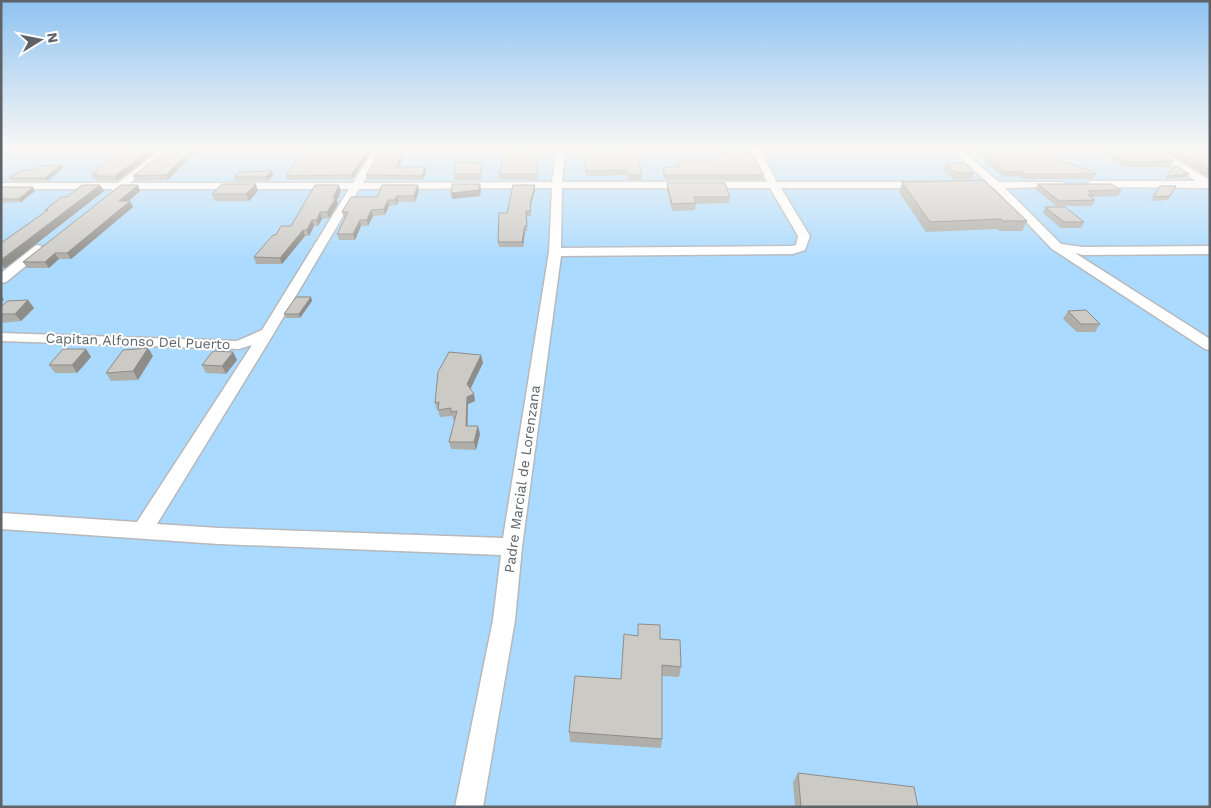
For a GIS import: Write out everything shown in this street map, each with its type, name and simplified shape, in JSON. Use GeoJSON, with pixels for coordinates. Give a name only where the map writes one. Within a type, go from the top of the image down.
{"type":"FeatureCollection","features":[{"type":"Feature","properties":{"kind":"street"},"geometry":{"type":"LineString","coordinates":[[84,187],[154,187]]}},
{"type":"Feature","properties":{"kind":"street"},"geometry":{"type":"LineString","coordinates":[[104,199],[119,187]]}},
{"type":"Feature","properties":{"kind":"street"},"geometry":{"type":"LineString","coordinates":[[142,530],[267,333],[355,187]]}},
{"type":"Feature","properties":{"kind":"street","name":"Padre Marcial de Lorenzana"},"geometry":{"type":"LineString","coordinates":[[469,807],[504,620],[512,547],[554,252],[556,187]]}},
{"type":"Feature","properties":{"kind":"street"},"geometry":{"type":"LineString","coordinates":[[554,252],[793,250],[801,247],[804,236],[774,187]]}},
{"type":"Feature","properties":{"kind":"street"},"geometry":{"type":"LineString","coordinates":[[999,187],[1056,246],[1210,346]]}},
{"type":"Feature","properties":{"kind":"street"},"geometry":{"type":"LineString","coordinates":[[1,279],[48,242]]}},
{"type":"Feature","properties":{"kind":"street"},"geometry":{"type":"LineString","coordinates":[[1056,246],[1083,250],[1210,250]]}},
{"type":"Feature","properties":{"kind":"street","name":"Capitan Alfonso Del Puerto"},"geometry":{"type":"LineString","coordinates":[[1,337],[239,345],[267,333]]}},
{"type":"Feature","properties":{"kind":"street"},"geometry":{"type":"LineString","coordinates":[[1,521],[220,536],[512,547]]}},
{"type":"Feature","properties":{"kind":"water"},"geometry":{"type":"Polygon","coordinates":[[[1,187],[1210,187],[1210,807],[1,807],[1,187]]]}},
{"type":"Feature","properties":{"kind":"building"},"geometry":{"type":"Polygon","coordinates":[[[1,187],[33,187],[19,199],[1,199],[1,187]]]}},
{"type":"Feature","properties":{"kind":"building"},"geometry":{"type":"Polygon","coordinates":[[[80,187],[98,187],[1,260],[1,243],[48,210],[45,210],[61,197],[67,197],[80,187]]]}},
{"type":"Feature","properties":{"kind":"building"},"geometry":{"type":"Polygon","coordinates":[[[119,187],[136,187],[119,201],[130,201],[67,253],[55,253],[45,262],[23,262],[119,187]]]}},
{"type":"Feature","properties":{"kind":"building"},"geometry":{"type":"Polygon","coordinates":[[[219,187],[253,187],[246,194],[212,194],[219,187]]]}},
{"type":"Feature","properties":{"kind":"building"},"geometry":{"type":"Polygon","coordinates":[[[314,187],[338,187],[333,198],[336,198],[327,212],[320,212],[317,220],[312,220],[307,230],[303,230],[280,258],[254,257],[273,235],[276,235],[281,226],[291,226],[314,187]]]}},
{"type":"Feature","properties":{"kind":"building"},"geometry":{"type":"Polygon","coordinates":[[[381,187],[417,187],[414,196],[397,196],[395,200],[388,200],[384,209],[371,210],[367,220],[360,220],[353,234],[337,234],[348,212],[342,212],[351,197],[377,197],[381,187]]]}},
{"type":"Feature","properties":{"kind":"building"},"geometry":{"type":"Polygon","coordinates":[[[452,187],[480,187],[479,190],[451,193],[452,187]]]}},
{"type":"Feature","properties":{"kind":"building"},"geometry":{"type":"Polygon","coordinates":[[[513,187],[535,187],[530,204],[531,211],[526,211],[527,226],[525,226],[522,242],[498,242],[499,213],[507,213],[513,187]]]}},
{"type":"Feature","properties":{"kind":"building"},"geometry":{"type":"Polygon","coordinates":[[[668,187],[726,187],[730,197],[694,197],[696,203],[672,204],[668,187]]]}},
{"type":"Feature","properties":{"kind":"building"},"geometry":{"type":"Polygon","coordinates":[[[905,187],[991,187],[1027,221],[1003,221],[1001,219],[930,222],[905,187]]]}},
{"type":"Feature","properties":{"kind":"building"},"geometry":{"type":"Polygon","coordinates":[[[1041,187],[1116,187],[1121,190],[1088,191],[1093,195],[1088,195],[1095,200],[1059,201],[1041,187]]]}},
{"type":"Feature","properties":{"kind":"building"},"geometry":{"type":"Polygon","coordinates":[[[1160,187],[1176,187],[1170,196],[1153,197],[1160,187]]]}},
{"type":"Feature","properties":{"kind":"building"},"geometry":{"type":"Polygon","coordinates":[[[1045,207],[1065,207],[1084,222],[1064,222],[1045,207]]]}},
{"type":"Feature","properties":{"kind":"building"},"geometry":{"type":"Polygon","coordinates":[[[296,297],[311,297],[299,314],[284,314],[296,297]]]}},
{"type":"Feature","properties":{"kind":"building"},"geometry":{"type":"Polygon","coordinates":[[[28,300],[15,314],[1,314],[1,307],[7,301],[28,300]]]}},
{"type":"Feature","properties":{"kind":"building"},"geometry":{"type":"Polygon","coordinates":[[[1086,310],[1100,324],[1081,324],[1068,311],[1086,310]]]}},
{"type":"Feature","properties":{"kind":"building"},"geometry":{"type":"Polygon","coordinates":[[[148,348],[133,371],[106,373],[123,350],[148,348]]]}},
{"type":"Feature","properties":{"kind":"building"},"geometry":{"type":"Polygon","coordinates":[[[63,349],[86,349],[72,365],[49,365],[63,349]]]}},
{"type":"Feature","properties":{"kind":"building"},"geometry":{"type":"Polygon","coordinates":[[[213,351],[233,352],[222,366],[202,365],[213,351]]]}},
{"type":"Feature","properties":{"kind":"building"},"geometry":{"type":"Polygon","coordinates":[[[449,352],[481,355],[467,384],[474,394],[467,397],[466,426],[478,426],[474,442],[449,442],[457,411],[451,412],[451,408],[438,410],[439,402],[435,403],[438,372],[449,352]]]}},
{"type":"Feature","properties":{"kind":"building"},"geometry":{"type":"Polygon","coordinates":[[[638,624],[660,625],[660,639],[680,640],[681,667],[662,665],[662,739],[569,732],[575,676],[621,679],[624,634],[638,636],[638,624]]]}},
{"type":"Feature","properties":{"kind":"building"},"geometry":{"type":"Polygon","coordinates":[[[798,773],[914,787],[918,807],[801,807],[798,773]]]}}]}
